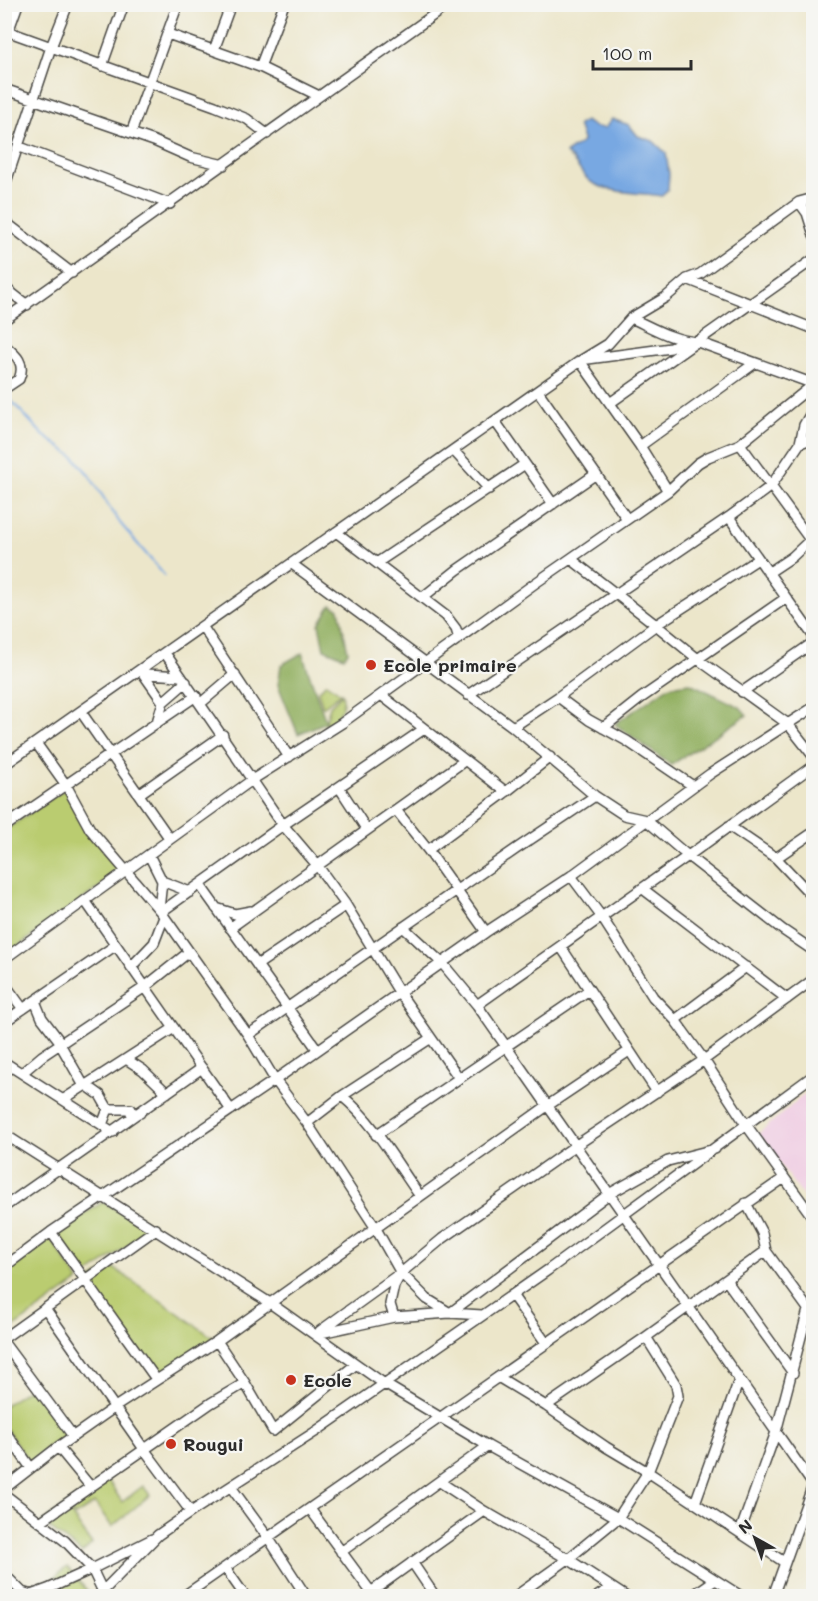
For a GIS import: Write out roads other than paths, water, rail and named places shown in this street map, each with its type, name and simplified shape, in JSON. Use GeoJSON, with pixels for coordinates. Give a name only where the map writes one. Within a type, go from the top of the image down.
{"type":"FeatureCollection","features":[{"type":"Feature","properties":{"kind":"street"},"geometry":{"type":"LineString","coordinates":[[18,4],[6,32],[247,119],[267,134]]}},
{"type":"Feature","properties":{"kind":"street"},"geometry":{"type":"LineString","coordinates":[[4,188],[20,147],[51,47],[68,4]]}},
{"type":"Feature","properties":{"kind":"street"},"geometry":{"type":"LineString","coordinates":[[102,66],[124,4]]}},
{"type":"Feature","properties":{"kind":"street"},"geometry":{"type":"LineString","coordinates":[[131,133],[178,4]]}},
{"type":"Feature","properties":{"kind":"street"},"geometry":{"type":"LineString","coordinates":[[214,50],[231,4]]}},
{"type":"Feature","properties":{"kind":"street"},"geometry":{"type":"LineString","coordinates":[[260,67],[284,4]]}},
{"type":"Feature","properties":{"kind":"street"},"geometry":{"type":"LineString","coordinates":[[4,320],[450,4]]}},
{"type":"Feature","properties":{"kind":"street"},"geometry":{"type":"LineString","coordinates":[[168,34],[260,67],[319,96]]}},
{"type":"Feature","properties":{"kind":"street"},"geometry":{"type":"LineString","coordinates":[[4,89],[131,133],[199,160],[224,165]]}},
{"type":"Feature","properties":{"kind":"street"},"geometry":{"type":"LineString","coordinates":[[20,147],[170,204]]}},
{"type":"Feature","properties":{"kind":"street"},"geometry":{"type":"LineString","coordinates":[[4,765],[608,344],[631,318],[666,297],[687,279],[700,274],[799,202],[813,198]]}},
{"type":"Feature","properties":{"kind":"street"},"geometry":{"type":"LineString","coordinates":[[799,202],[807,213],[813,235]]}},
{"type":"Feature","properties":{"kind":"street"},"geometry":{"type":"LineString","coordinates":[[4,221],[72,273]]}},
{"type":"Feature","properties":{"kind":"street"},"geometry":{"type":"LineString","coordinates":[[610,403],[813,259]]}},
{"type":"Feature","properties":{"kind":"street"},"geometry":{"type":"LineString","coordinates":[[700,274],[705,285]]}},
{"type":"Feature","properties":{"kind":"street"},"geometry":{"type":"LineString","coordinates":[[687,279],[811,325]]}},
{"type":"Feature","properties":{"kind":"street"},"geometry":{"type":"LineString","coordinates":[[4,287],[27,305]]}},
{"type":"Feature","properties":{"kind":"street"},"geometry":{"type":"LineString","coordinates":[[631,318],[668,336],[699,342],[813,384]]}},
{"type":"Feature","properties":{"kind":"street"},"geometry":{"type":"LineString","coordinates":[[582,360],[671,348],[686,341]]}},
{"type":"Feature","properties":{"kind":"street"},"geometry":{"type":"LineString","coordinates":[[4,345],[16,355],[21,366],[19,380],[4,389]]}},
{"type":"Feature","properties":{"kind":"street"},"geometry":{"type":"LineString","coordinates":[[582,360],[668,491]]}},
{"type":"Feature","properties":{"kind":"street"},"geometry":{"type":"LineString","coordinates":[[640,446],[755,363]]}},
{"type":"Feature","properties":{"kind":"street"},"geometry":{"type":"LineString","coordinates":[[4,958],[86,902],[252,780],[381,695],[668,491],[698,463],[740,444],[813,384]]}},
{"type":"Feature","properties":{"kind":"street"},"geometry":{"type":"LineString","coordinates":[[538,391],[627,519]]}},
{"type":"Feature","properties":{"kind":"street"},"geometry":{"type":"LineString","coordinates":[[468,695],[771,486],[800,443],[804,425],[813,408]]}},
{"type":"Feature","properties":{"kind":"street"},"geometry":{"type":"LineString","coordinates":[[495,421],[554,504]]}},
{"type":"Feature","properties":{"kind":"street"},"geometry":{"type":"LineString","coordinates":[[800,443],[813,438]]}},
{"type":"Feature","properties":{"kind":"street"},"geometry":{"type":"LineString","coordinates":[[740,444],[812,542],[768,573]]}},
{"type":"Feature","properties":{"kind":"street"},"geometry":{"type":"LineString","coordinates":[[453,450],[489,489]]}},
{"type":"Feature","properties":{"kind":"street"},"geometry":{"type":"LineString","coordinates":[[378,562],[525,464]]}},
{"type":"Feature","properties":{"kind":"street"},"geometry":{"type":"LineString","coordinates":[[423,597],[475,557],[596,474]]}},
{"type":"Feature","properties":{"kind":"street"},"geometry":{"type":"LineString","coordinates":[[729,517],[813,637]]}},
{"type":"Feature","properties":{"kind":"street"},"geometry":{"type":"LineString","coordinates":[[336,532],[447,616],[456,629],[459,639]]}},
{"type":"Feature","properties":{"kind":"street"},"geometry":{"type":"LineString","coordinates":[[571,559],[699,660],[788,724],[813,757]]}},
{"type":"Feature","properties":{"kind":"street"},"geometry":{"type":"LineString","coordinates":[[513,727],[656,625],[758,559]]}},
{"type":"Feature","properties":{"kind":"street"},"geometry":{"type":"LineString","coordinates":[[291,564],[513,727],[595,796],[624,815],[645,820],[688,856],[813,951]]}},
{"type":"Feature","properties":{"kind":"street"},"geometry":{"type":"LineString","coordinates":[[603,728],[641,698],[786,598]]}},
{"type":"Feature","properties":{"kind":"street"},"geometry":{"type":"LineString","coordinates":[[202,626],[289,757]]}},
{"type":"Feature","properties":{"kind":"street"},"geometry":{"type":"LineString","coordinates":[[742,692],[813,642]]}},
{"type":"Feature","properties":{"kind":"street"},"geometry":{"type":"LineString","coordinates":[[165,652],[284,825],[346,905],[399,992],[459,1078]]}},
{"type":"Feature","properties":{"kind":"street"},"geometry":{"type":"LineString","coordinates":[[141,670],[147,674],[183,679]]}},
{"type":"Feature","properties":{"kind":"street"},"geometry":{"type":"LineString","coordinates":[[141,670],[163,702]]}},
{"type":"Feature","properties":{"kind":"street"},"geometry":{"type":"LineString","coordinates":[[4,827],[110,753],[157,722],[198,700],[235,674]]}},
{"type":"Feature","properties":{"kind":"street"},"geometry":{"type":"LineString","coordinates":[[157,722],[163,702],[183,679]]}},
{"type":"Feature","properties":{"kind":"street"},"geometry":{"type":"LineString","coordinates":[[381,695],[506,792]]}},
{"type":"Feature","properties":{"kind":"street"},"geometry":{"type":"LineString","coordinates":[[558,697],[693,786]]}},
{"type":"Feature","properties":{"kind":"street"},"geometry":{"type":"LineString","coordinates":[[4,1267],[51,1232],[275,1080],[486,932],[571,876],[693,786],[813,707]]}},
{"type":"Feature","properties":{"kind":"street"},"geometry":{"type":"LineString","coordinates":[[81,712],[170,840]]}},
{"type":"Feature","properties":{"kind":"street"},"geometry":{"type":"LineString","coordinates":[[161,913],[424,729]]}},
{"type":"Feature","properties":{"kind":"street"},"geometry":{"type":"LineString","coordinates":[[138,794],[223,735]]}},
{"type":"Feature","properties":{"kind":"street"},"geometry":{"type":"LineString","coordinates":[[36,743],[66,785],[90,829],[161,913],[248,1035],[275,1080],[375,1227],[401,1273],[427,1299],[450,1313]]}},
{"type":"Feature","properties":{"kind":"street"},"geometry":{"type":"LineString","coordinates":[[428,850],[550,757]]}},
{"type":"Feature","properties":{"kind":"street"},"geometry":{"type":"LineString","coordinates":[[230,928],[464,761]]}},
{"type":"Feature","properties":{"kind":"street"},"geometry":{"type":"LineString","coordinates":[[477,1005],[561,947],[601,916],[643,889],[813,765]]}},
{"type":"Feature","properties":{"kind":"street"},"geometry":{"type":"LineString","coordinates":[[339,787],[368,830]]}},
{"type":"Feature","properties":{"kind":"street"},"geometry":{"type":"LineString","coordinates":[[248,1035],[595,796]]}},
{"type":"Feature","properties":{"kind":"street"},"geometry":{"type":"LineString","coordinates":[[396,810],[428,850],[486,932]]}},
{"type":"Feature","properties":{"kind":"street"},"geometry":{"type":"LineString","coordinates":[[729,826],[776,858],[813,895]]}},
{"type":"Feature","properties":{"kind":"street"},"geometry":{"type":"LineString","coordinates":[[776,858],[813,832]]}},
{"type":"Feature","properties":{"kind":"street"},"geometry":{"type":"LineString","coordinates":[[131,967],[154,943],[161,913],[162,881],[149,855]]}},
{"type":"Feature","properties":{"kind":"street"},"geometry":{"type":"LineString","coordinates":[[571,876],[601,916],[653,997],[675,1020],[704,1060],[747,1126],[813,1219]]}},
{"type":"Feature","properties":{"kind":"street"},"geometry":{"type":"LineString","coordinates":[[162,881],[190,892]]}},
{"type":"Feature","properties":{"kind":"street"},"geometry":{"type":"LineString","coordinates":[[200,885],[317,1049]]}},
{"type":"Feature","properties":{"kind":"street"},"geometry":{"type":"LineString","coordinates":[[643,889],[787,999]]}},
{"type":"Feature","properties":{"kind":"street"},"geometry":{"type":"LineString","coordinates":[[86,902],[231,1110]]}},
{"type":"Feature","properties":{"kind":"street"},"geometry":{"type":"LineString","coordinates":[[257,965],[346,905]]}},
{"type":"Feature","properties":{"kind":"street"},"geometry":{"type":"LineString","coordinates":[[216,908],[235,914],[257,908]]}},
{"type":"Feature","properties":{"kind":"street"},"geometry":{"type":"LineString","coordinates":[[403,927],[442,963],[477,1005],[813,1484],[773,1596]]}},
{"type":"Feature","properties":{"kind":"street"},"geometry":{"type":"LineString","coordinates":[[5,1022],[116,945]]}},
{"type":"Feature","properties":{"kind":"street"},"geometry":{"type":"LineString","coordinates":[[561,947],[657,1092]]}},
{"type":"Feature","properties":{"kind":"street"},"geometry":{"type":"LineString","coordinates":[[22,1073],[42,1056],[146,987],[189,952]]}},
{"type":"Feature","properties":{"kind":"street"},"geometry":{"type":"LineString","coordinates":[[265,976],[276,952]]}},
{"type":"Feature","properties":{"kind":"street"},"geometry":{"type":"LineString","coordinates":[[675,1020],[746,967]]}},
{"type":"Feature","properties":{"kind":"street"},"geometry":{"type":"LineString","coordinates":[[316,1334],[401,1273],[454,1231],[575,1146],[704,1060],[813,979]]}},
{"type":"Feature","properties":{"kind":"street"},"geometry":{"type":"LineString","coordinates":[[4,982],[23,1009]]}},
{"type":"Feature","properties":{"kind":"street"},"geometry":{"type":"LineString","coordinates":[[376,1135],[589,990]]}},
{"type":"Feature","properties":{"kind":"street"},"geometry":{"type":"LineString","coordinates":[[35,1001],[42,1018],[85,1086],[100,1095],[108,1109],[107,1128]]}},
{"type":"Feature","properties":{"kind":"street"},"geometry":{"type":"LineString","coordinates":[[4,1004],[8,1014],[5,1022]]}},
{"type":"Feature","properties":{"kind":"street"},"geometry":{"type":"LineString","coordinates":[[64,1100],[174,1028]]}},
{"type":"Feature","properties":{"kind":"street"},"geometry":{"type":"LineString","coordinates":[[307,1124],[342,1096],[431,1038]]}},
{"type":"Feature","properties":{"kind":"street"},"geometry":{"type":"LineString","coordinates":[[4,1489],[73,1436],[156,1379],[217,1341],[375,1227],[629,1051]]}},
{"type":"Feature","properties":{"kind":"street"},"geometry":{"type":"LineString","coordinates":[[126,1059],[143,1070],[167,1094]]}},
{"type":"Feature","properties":{"kind":"street"},"geometry":{"type":"LineString","coordinates":[[4,1062],[107,1128]]}},
{"type":"Feature","properties":{"kind":"street"},"geometry":{"type":"LineString","coordinates":[[6,1204],[59,1169],[107,1128],[167,1094],[202,1068]]}},
{"type":"Feature","properties":{"kind":"street"},"geometry":{"type":"LineString","coordinates":[[4,1574],[28,1595],[48,1589],[92,1569],[158,1535],[315,1432],[512,1295],[747,1126],[813,1075]]}},
{"type":"Feature","properties":{"kind":"street"},"geometry":{"type":"LineString","coordinates":[[342,1096],[354,1107],[376,1135],[420,1196]]}},
{"type":"Feature","properties":{"kind":"street"},"geometry":{"type":"LineString","coordinates":[[108,1109],[131,1109],[135,1113]]}},
{"type":"Feature","properties":{"kind":"street"},"geometry":{"type":"LineString","coordinates":[[4,1134],[270,1303],[383,1383],[488,1446],[618,1518],[741,1596]]}},
{"type":"Feature","properties":{"kind":"street"},"geometry":{"type":"LineString","coordinates":[[450,1313],[609,1194],[668,1161],[715,1149]]}},
{"type":"Feature","properties":{"kind":"street"},"geometry":{"type":"LineString","coordinates":[[184,1596],[226,1569],[784,1178]]}},
{"type":"Feature","properties":{"kind":"street"},"geometry":{"type":"LineString","coordinates":[[740,1532],[776,1432],[811,1313],[766,1251],[762,1233],[746,1203]]}},
{"type":"Feature","properties":{"kind":"street"},"geometry":{"type":"LineString","coordinates":[[4,1338],[156,1229]]}},
{"type":"Feature","properties":{"kind":"street"},"geometry":{"type":"LineString","coordinates":[[51,1232],[156,1379]]}},
{"type":"Feature","properties":{"kind":"street"},"geometry":{"type":"LineString","coordinates":[[546,1406],[766,1251]]}},
{"type":"Feature","properties":{"kind":"street"},"geometry":{"type":"LineString","coordinates":[[394,1317],[390,1304],[394,1286],[401,1273]]}},
{"type":"Feature","properties":{"kind":"street"},"geometry":{"type":"LineString","coordinates":[[726,1280],[793,1373]]}},
{"type":"Feature","properties":{"kind":"street"},"geometry":{"type":"LineString","coordinates":[[512,1295],[546,1343]]}},
{"type":"Feature","properties":{"kind":"street"},"geometry":{"type":"LineString","coordinates":[[45,1308],[191,1512]]}},
{"type":"Feature","properties":{"kind":"street"},"geometry":{"type":"LineString","coordinates":[[316,1334],[394,1317],[450,1313],[482,1315]]}},
{"type":"Feature","properties":{"kind":"street"},"geometry":{"type":"LineString","coordinates":[[516,1596],[568,1559],[618,1518],[648,1472],[678,1396],[676,1385],[646,1337]]}},
{"type":"Feature","properties":{"kind":"street"},"geometry":{"type":"LineString","coordinates":[[217,1341],[273,1431],[355,1365]]}},
{"type":"Feature","properties":{"kind":"street"},"geometry":{"type":"LineString","coordinates":[[4,1343],[73,1436]]}},
{"type":"Feature","properties":{"kind":"street"},"geometry":{"type":"LineString","coordinates":[[498,1377],[784,1562]]}},
{"type":"Feature","properties":{"kind":"street"},"geometry":{"type":"LineString","coordinates":[[695,1503],[739,1380]]}},
{"type":"Feature","properties":{"kind":"street"},"geometry":{"type":"LineString","coordinates":[[40,1522],[211,1403],[245,1383]]}},
{"type":"Feature","properties":{"kind":"street"},"geometry":{"type":"LineString","coordinates":[[4,1431],[31,1468]]}},
{"type":"Feature","properties":{"kind":"street"},"geometry":{"type":"LineString","coordinates":[[341,1552],[488,1446]]}},
{"type":"Feature","properties":{"kind":"street"},"geometry":{"type":"LineString","coordinates":[[58,1447],[90,1486]]}},
{"type":"Feature","properties":{"kind":"street"},"geometry":{"type":"LineString","coordinates":[[440,1482],[625,1596]]}},
{"type":"Feature","properties":{"kind":"street"},"geometry":{"type":"LineString","coordinates":[[231,1486],[306,1596]]}},
{"type":"Feature","properties":{"kind":"street"},"geometry":{"type":"LineString","coordinates":[[4,1494],[64,1541],[92,1569],[102,1595],[158,1535]]}},
{"type":"Feature","properties":{"kind":"street"},"geometry":{"type":"LineString","coordinates":[[310,1509],[373,1594],[412,1562],[484,1510]]}},
{"type":"Feature","properties":{"kind":"street"},"geometry":{"type":"LineString","coordinates":[[412,1562],[435,1596]]}},
{"type":"Feature","properties":{"kind":"street"},"geometry":{"type":"LineString","coordinates":[[226,1569],[245,1596]]}},
{"type":"Feature","properties":{"kind":"street"},"geometry":{"type":"LineString","coordinates":[[692,1596],[715,1580]]}},
{"type":"Feature","properties":{"kind":"street"},"geometry":{"type":"LineString","coordinates":[[598,1596],[610,1588]]}},
{"type":"Feature","properties":{"kind":"water"},"geometry":{"type":"Polygon","coordinates":[[[612,119],[629,125],[638,136],[653,141],[666,153],[669,174],[668,189],[662,196],[598,186],[587,179],[566,154],[583,140],[578,125],[585,121],[595,127],[605,128],[612,119]]]}},
{"type":"Feature","properties":{"kind":"waterway"},"geometry":{"type":"LineString","coordinates":[[4,393],[43,435],[74,457],[89,475],[120,523],[164,575]]}},
{"type":"Feature","properties":{"kind":"place","name":"Ecole primaire"},"geometry":{"type":"Point","coordinates":[371,665]}},
{"type":"Feature","properties":{"kind":"place","name":"Ecole"},"geometry":{"type":"Point","coordinates":[291,1380]}},
{"type":"Feature","properties":{"kind":"place","name":"Rougui"},"geometry":{"type":"Point","coordinates":[171,1444]}}]}
